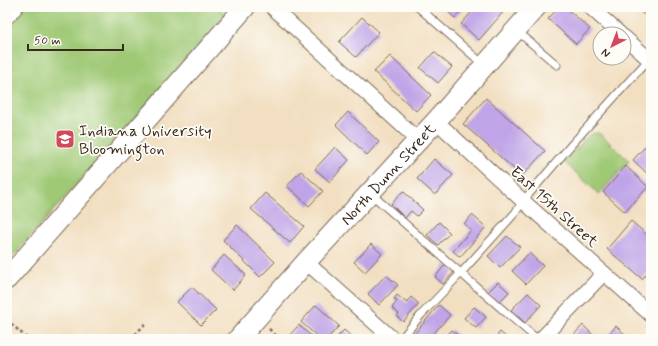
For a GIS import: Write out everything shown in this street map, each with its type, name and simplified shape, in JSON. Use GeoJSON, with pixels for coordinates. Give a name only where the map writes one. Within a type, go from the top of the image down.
{"type":"FeatureCollection","features":[{"type":"Feature","properties":{"kind":"street"},"geometry":{"type":"LineString","coordinates":[[7,17],[16,7]]}},
{"type":"Feature","properties":{"kind":"street"},"geometry":{"type":"LineString","coordinates":[[7,279],[245,7]]}},
{"type":"Feature","properties":{"kind":"street"},"geometry":{"type":"LineString","coordinates":[[272,7],[418,140]]}},
{"type":"Feature","properties":{"kind":"street","name":"North Dunn Street"},"geometry":{"type":"LineString","coordinates":[[238,339],[306,262],[436,121],[536,7]]}},
{"type":"Feature","properties":{"kind":"street"},"geometry":{"type":"LineString","coordinates":[[590,7],[611,26]]}},
{"type":"Feature","properties":{"kind":"street"},"geometry":{"type":"LineString","coordinates":[[632,44],[650,60]]}},
{"type":"Feature","properties":{"kind":"street","name":"East 15th Street"},"geometry":{"type":"LineString","coordinates":[[436,121],[651,315]]}},
{"type":"Feature","properties":{"kind":"street"},"geometry":{"type":"LineString","coordinates":[[306,262],[393,339]]}},
{"type":"Feature","properties":{"kind":"street"},"geometry":{"type":"LineString","coordinates":[[541,339],[604,273]]}},
{"type":"Feature","properties":{"kind":"lane"},"geometry":{"type":"LineString","coordinates":[[418,7],[485,66]]}},
{"type":"Feature","properties":{"kind":"lane"},"geometry":{"type":"LineString","coordinates":[[516,30],[557,65]]}},
{"type":"Feature","properties":{"kind":"lane"},"geometry":{"type":"LineString","coordinates":[[401,339],[421,315],[462,273],[515,213],[523,201],[572,144],[650,60]]}},
{"type":"Feature","properties":{"kind":"lane"},"geometry":{"type":"LineString","coordinates":[[370,193],[537,339]]}},
{"type":"Feature","properties":{"kind":"path"},"geometry":{"type":"LineString","coordinates":[[7,320],[28,339]]}},
{"type":"Feature","properties":{"kind":"path"},"geometry":{"type":"LineString","coordinates":[[131,339],[146,322]]}},
{"type":"Feature","properties":{"kind":"path"},"geometry":{"type":"LineString","coordinates":[[267,327],[280,339]]}},
{"type":"Feature","properties":{"kind":"green space","name":"Indiana University Bloomington"},"geometry":{"type":"Polygon","coordinates":[[[7,7],[217,7],[226,15],[7,263],[7,7]]]}},
{"type":"Feature","properties":{"kind":"green space"},"geometry":{"type":"Polygon","coordinates":[[[599,133],[629,161],[599,194],[564,162],[589,135],[599,133]]]}},
{"type":"Feature","properties":{"kind":"building"},"geometry":{"type":"Polygon","coordinates":[[[442,7],[464,7],[455,18],[442,7]]]}},
{"type":"Feature","properties":{"kind":"building"},"geometry":{"type":"Polygon","coordinates":[[[476,7],[501,7],[505,10],[479,40],[461,24],[476,7]]]}},
{"type":"Feature","properties":{"kind":"building"},"geometry":{"type":"Polygon","coordinates":[[[559,7],[565,7],[590,29],[576,44],[548,19],[559,7]]]}},
{"type":"Feature","properties":{"kind":"building"},"geometry":{"type":"Polygon","coordinates":[[[635,7],[651,7],[651,21],[635,7]]]}},
{"type":"Feature","properties":{"kind":"building"},"geometry":{"type":"Polygon","coordinates":[[[362,17],[379,32],[356,57],[339,42],[362,17]]]}},
{"type":"Feature","properties":{"kind":"building"},"geometry":{"type":"Polygon","coordinates":[[[434,52],[452,67],[438,83],[420,68],[434,52]]]}},
{"type":"Feature","properties":{"kind":"building"},"geometry":{"type":"Polygon","coordinates":[[[390,56],[431,95],[416,111],[374,72],[390,56]]]}},
{"type":"Feature","properties":{"kind":"building"},"geometry":{"type":"Polygon","coordinates":[[[486,98],[545,151],[522,176],[463,124],[486,98]]]}},
{"type":"Feature","properties":{"kind":"building"},"geometry":{"type":"Polygon","coordinates":[[[348,112],[379,142],[367,155],[336,125],[348,112]]]}},
{"type":"Feature","properties":{"kind":"building"},"geometry":{"type":"Polygon","coordinates":[[[651,140],[651,177],[633,160],[651,140]]]}},
{"type":"Feature","properties":{"kind":"building"},"geometry":{"type":"Polygon","coordinates":[[[335,147],[349,160],[330,182],[315,169],[335,147]]]}},
{"type":"Feature","properties":{"kind":"building"},"geometry":{"type":"Polygon","coordinates":[[[434,159],[453,175],[435,195],[417,179],[434,159]]]}},
{"type":"Feature","properties":{"kind":"building"},"geometry":{"type":"Polygon","coordinates":[[[626,166],[648,187],[625,212],[603,192],[626,166]]]}},
{"type":"Feature","properties":{"kind":"building"},"geometry":{"type":"Polygon","coordinates":[[[301,171],[323,191],[309,206],[287,186],[301,171]]]}},
{"type":"Feature","properties":{"kind":"building"},"geometry":{"type":"Polygon","coordinates":[[[403,191],[423,210],[417,216],[411,211],[405,218],[391,204],[403,191]]]}},
{"type":"Feature","properties":{"kind":"building"},"geometry":{"type":"Polygon","coordinates":[[[265,193],[304,226],[290,243],[251,209],[265,193]]]}},
{"type":"Feature","properties":{"kind":"building"},"geometry":{"type":"Polygon","coordinates":[[[472,215],[486,227],[460,257],[453,251],[471,230],[464,224],[472,215]]]}},
{"type":"Feature","properties":{"kind":"building"},"geometry":{"type":"Polygon","coordinates":[[[631,221],[651,238],[651,269],[642,279],[607,249],[631,221]]]}},
{"type":"Feature","properties":{"kind":"building"},"geometry":{"type":"Polygon","coordinates":[[[439,222],[450,233],[438,245],[427,235],[439,222]]]}},
{"type":"Feature","properties":{"kind":"building"},"geometry":{"type":"Polygon","coordinates":[[[237,225],[275,262],[260,277],[223,240],[237,225]]]}},
{"type":"Feature","properties":{"kind":"building"},"geometry":{"type":"Polygon","coordinates":[[[507,236],[520,247],[500,268],[488,256],[507,236]]]}},
{"type":"Feature","properties":{"kind":"building"},"geometry":{"type":"Polygon","coordinates":[[[371,244],[382,254],[365,272],[354,262],[371,244]]]}},
{"type":"Feature","properties":{"kind":"building"},"geometry":{"type":"Polygon","coordinates":[[[529,253],[543,266],[526,284],[512,271],[529,253]]]}},
{"type":"Feature","properties":{"kind":"building"},"geometry":{"type":"Polygon","coordinates":[[[224,255],[246,275],[233,290],[211,270],[224,255]]]}},
{"type":"Feature","properties":{"kind":"building"},"geometry":{"type":"Polygon","coordinates":[[[446,264],[454,272],[443,284],[435,277],[446,264]]]}},
{"type":"Feature","properties":{"kind":"building"},"geometry":{"type":"Polygon","coordinates":[[[386,275],[398,285],[379,305],[368,294],[386,275]]]}},
{"type":"Feature","properties":{"kind":"building"},"geometry":{"type":"Polygon","coordinates":[[[498,282],[509,292],[498,303],[487,293],[498,282]]]}},
{"type":"Feature","properties":{"kind":"building"},"geometry":{"type":"Polygon","coordinates":[[[192,287],[216,310],[201,325],[177,302],[192,287]]]}},
{"type":"Feature","properties":{"kind":"building"},"geometry":{"type":"Polygon","coordinates":[[[528,293],[541,305],[525,323],[511,310],[528,293]]]}},
{"type":"Feature","properties":{"kind":"building"},"geometry":{"type":"Polygon","coordinates":[[[397,295],[407,303],[411,297],[419,304],[403,322],[397,316],[399,314],[392,308],[397,301],[394,299],[397,295]]]}},
{"type":"Feature","properties":{"kind":"building"},"geometry":{"type":"Polygon","coordinates":[[[316,305],[339,326],[327,339],[320,339],[301,322],[316,305]]]}},
{"type":"Feature","properties":{"kind":"building"},"geometry":{"type":"Polygon","coordinates":[[[439,305],[450,315],[429,339],[420,339],[414,334],[439,305]]]}},
{"type":"Feature","properties":{"kind":"building"},"geometry":{"type":"Polygon","coordinates":[[[474,307],[486,317],[476,328],[464,318],[474,307]]]}},
{"type":"Feature","properties":{"kind":"building"},"geometry":{"type":"Polygon","coordinates":[[[299,325],[314,339],[286,339],[299,325]]]}},
{"type":"Feature","properties":{"kind":"building"},"geometry":{"type":"Polygon","coordinates":[[[583,325],[596,338],[570,339],[583,325]]]}},
{"type":"Feature","properties":{"kind":"building"},"geometry":{"type":"Polygon","coordinates":[[[616,326],[630,339],[605,339],[616,326]]]}},
{"type":"Feature","properties":{"kind":"building"},"geometry":{"type":"Polygon","coordinates":[[[344,330],[354,339],[335,339],[344,330]]]}},
{"type":"Feature","properties":{"kind":"building"},"geometry":{"type":"Polygon","coordinates":[[[452,330],[462,339],[443,339],[452,330]]]}},
{"type":"Feature","properties":{"kind":"building"},"geometry":{"type":"Polygon","coordinates":[[[500,332],[508,339],[494,339],[500,332]]]}},
{"type":"Feature","properties":{"kind":"place","name":"Indiana University Bloomington"},"geometry":{"type":"Point","coordinates":[65,139]}}]}
